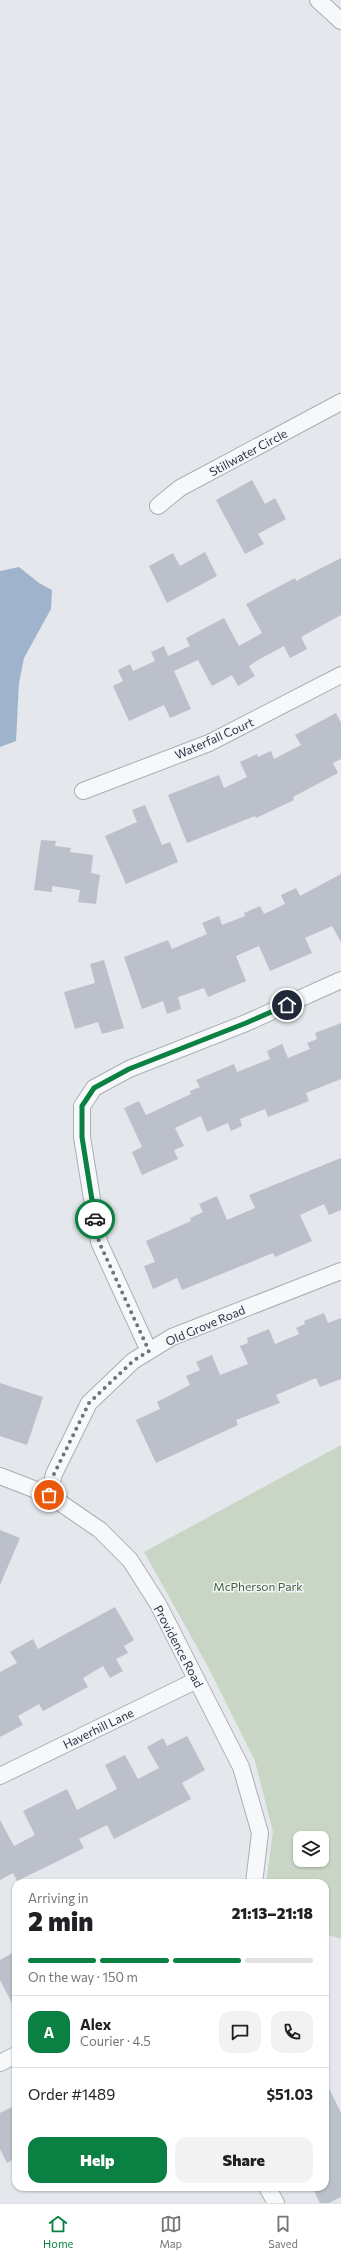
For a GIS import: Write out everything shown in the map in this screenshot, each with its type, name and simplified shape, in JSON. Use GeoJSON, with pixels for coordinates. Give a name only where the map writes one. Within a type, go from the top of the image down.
{"type":"FeatureCollection","features":[{"type":"Feature","properties":{"kind":"street"},"geometry":{"type":"LineString","coordinates":[[318,0],[341,21]]}},
{"type":"Feature","properties":{"kind":"street","name":"Stillwater Circle"},"geometry":{"type":"LineString","coordinates":[[158,506],[180,488],[341,402]]}},
{"type":"Feature","properties":{"kind":"street","name":"Waterfall Court"},"geometry":{"type":"LineString","coordinates":[[83,791],[208,743],[341,675]]}},
{"type":"Feature","properties":{"kind":"street"},"geometry":{"type":"LineString","coordinates":[[149,1351],[99,1242],[82,1137],[82,1106],[94,1088],[129,1069],[246,1023],[341,980]]}},
{"type":"Feature","properties":{"kind":"street","name":"Old Grove Road"},"geometry":{"type":"LineString","coordinates":[[49,1495],[54,1474],[89,1403],[133,1361],[172,1336],[341,1271]]}},
{"type":"Feature","properties":{"kind":"street","name":"Providence Road"},"geometry":{"type":"LineString","coordinates":[[0,1476],[49,1495],[100,1530],[130,1560],[158,1604],[241,1767],[260,1833],[254,1879]]}},
{"type":"Feature","properties":{"kind":"street","name":"Haverhill Lane"},"geometry":{"type":"LineString","coordinates":[[0,1776],[197,1680]]}},
{"type":"Feature","properties":{"kind":"street"},"geometry":{"type":"LineString","coordinates":[[0,2063],[12,2057]]}},
{"type":"Feature","properties":{"kind":"street"},"geometry":{"type":"LineString","coordinates":[[269,2191],[276,2203]]}},
{"type":"Feature","properties":{"kind":"green space","name":"McPherson Park"},"geometry":{"type":"Polygon","coordinates":[[[341,1445],[341,1939],[329,1935],[329,1879],[267,1879],[273,1832],[255,1761],[206,1663],[144,1552],[341,1445]]]}},
{"type":"Feature","properties":{"kind":"water"},"geometry":{"type":"Polygon","coordinates":[[[19,567],[39,583],[52,590],[51,609],[24,658],[19,683],[16,741],[0,747],[0,571],[19,567]]]}},
{"type":"Feature","properties":{"kind":"building"},"geometry":{"type":"Polygon","coordinates":[[[252,480],[265,504],[275,498],[286,519],[258,534],[264,544],[245,554],[216,500],[252,480]]]}},
{"type":"Feature","properties":{"kind":"building"},"geometry":{"type":"Polygon","coordinates":[[[205,552],[217,576],[167,603],[149,566],[173,553],[180,566],[205,552]]]}},
{"type":"Feature","properties":{"kind":"building"},"geometry":{"type":"Polygon","coordinates":[[[341,558],[341,615],[301,637],[307,649],[290,658],[284,646],[249,666],[255,676],[238,686],[232,675],[212,686],[198,660],[174,671],[191,709],[170,718],[164,705],[129,721],[113,686],[123,681],[118,670],[130,664],[133,671],[155,661],[151,652],[164,646],[168,656],[190,646],[186,638],[224,618],[239,646],[262,633],[246,604],[295,578],[296,581],[341,558]]]}},
{"type":"Feature","properties":{"kind":"building"},"geometry":{"type":"Polygon","coordinates":[[[336,713],[341,723],[341,759],[333,763],[338,773],[293,797],[294,800],[256,818],[255,816],[187,843],[168,795],[219,775],[224,788],[247,777],[240,762],[257,754],[258,757],[271,751],[274,759],[301,745],[295,735],[336,713]]]}},
{"type":"Feature","properties":{"kind":"building"},"geometry":{"type":"Polygon","coordinates":[[[145,805],[162,845],[170,842],[178,862],[126,884],[105,836],[137,822],[132,810],[145,805]]]}},
{"type":"Feature","properties":{"kind":"building"},"geometry":{"type":"Polygon","coordinates":[[[41,840],[56,841],[55,846],[71,848],[70,852],[93,855],[91,873],[100,875],[96,904],[78,902],[80,890],[52,886],[52,892],[34,890],[41,840]]]}},
{"type":"Feature","properties":{"kind":"building"},"geometry":{"type":"Polygon","coordinates":[[[341,874],[341,942],[332,926],[305,938],[312,953],[270,971],[259,946],[236,956],[246,981],[208,997],[204,988],[178,997],[181,1009],[167,1014],[163,1001],[142,1009],[124,957],[168,940],[172,949],[207,934],[202,923],[219,916],[222,925],[245,916],[244,913],[260,906],[264,914],[285,904],[281,895],[296,888],[300,896],[341,874]]]}},
{"type":"Feature","properties":{"kind":"building"},"geometry":{"type":"Polygon","coordinates":[[[104,960],[124,1028],[102,1034],[98,1022],[75,1029],[64,992],[95,983],[90,964],[104,960]]]}},
{"type":"Feature","properties":{"kind":"building"},"geometry":{"type":"Polygon","coordinates":[[[341,1023],[341,1079],[306,1093],[309,1101],[294,1107],[268,1117],[265,1109],[240,1119],[242,1126],[231,1131],[228,1123],[207,1132],[201,1116],[175,1128],[184,1146],[174,1150],[178,1159],[142,1175],[132,1152],[142,1147],[124,1108],[139,1101],[146,1115],[191,1094],[190,1091],[200,1087],[196,1080],[234,1064],[237,1072],[270,1059],[267,1051],[282,1044],[288,1058],[310,1049],[307,1043],[317,1039],[315,1033],[341,1023]]]}},
{"type":"Feature","properties":{"kind":"building"},"geometry":{"type":"Polygon","coordinates":[[[341,1158],[341,1210],[329,1215],[324,1204],[300,1215],[312,1241],[275,1257],[273,1253],[182,1290],[177,1278],[153,1289],[144,1266],[155,1262],[146,1241],[191,1221],[190,1218],[203,1212],[199,1204],[217,1196],[227,1220],[255,1208],[249,1195],[341,1158]]]}},
{"type":"Feature","properties":{"kind":"building"},"geometry":{"type":"Polygon","coordinates":[[[324,1313],[328,1323],[341,1318],[341,1379],[320,1387],[316,1378],[276,1395],[280,1403],[236,1420],[238,1425],[156,1463],[136,1420],[160,1409],[157,1402],[190,1385],[186,1376],[200,1370],[196,1362],[212,1355],[220,1375],[248,1364],[240,1346],[248,1343],[247,1338],[269,1329],[275,1344],[299,1334],[296,1328],[305,1324],[304,1321],[324,1313]]]}},
{"type":"Feature","properties":{"kind":"building"},"geometry":{"type":"Polygon","coordinates":[[[0,1383],[43,1397],[27,1445],[0,1436],[0,1383]]]}},
{"type":"Feature","properties":{"kind":"building"},"geometry":{"type":"Polygon","coordinates":[[[0,1530],[20,1538],[0,1585],[0,1530]]]}},
{"type":"Feature","properties":{"kind":"building"},"geometry":{"type":"Polygon","coordinates":[[[115,1607],[134,1640],[124,1646],[128,1653],[116,1659],[123,1671],[110,1678],[103,1666],[83,1678],[88,1687],[43,1711],[39,1704],[18,1716],[23,1725],[0,1737],[0,1672],[17,1663],[10,1652],[33,1639],[38,1649],[115,1607]]]}},
{"type":"Feature","properties":{"kind":"building"},"geometry":{"type":"Polygon","coordinates":[[[187,1736],[205,1770],[182,1783],[191,1799],[114,1839],[107,1825],[79,1839],[84,1848],[21,1879],[16,1879],[13,1873],[0,1880],[0,1820],[14,1846],[35,1835],[23,1811],[67,1789],[77,1810],[117,1789],[105,1765],[125,1755],[138,1779],[159,1768],[147,1747],[163,1738],[167,1746],[187,1736]]]}},
{"type":"Feature","properties":{"kind":"building"},"geometry":{"type":"Polygon","coordinates":[[[12,1953],[12,2003],[0,1980],[0,1960],[12,1953]]]}},
{"type":"Feature","properties":{"kind":"building"},"geometry":{"type":"Polygon","coordinates":[[[329,2088],[341,2113],[341,2197],[329,2203],[320,2203],[314,2191],[329,2191],[329,2088]]]}},
{"type":"Feature","properties":{"kind":"building"},"geometry":{"type":"Polygon","coordinates":[[[12,2107],[12,2160],[7,2163],[0,2149],[0,2113],[12,2107]]]}},
{"type":"Feature","properties":{"kind":"way so far"},"geometry":{"type":"LineString","coordinates":[[49,1495],[54,1474],[89,1403],[133,1361],[149,1351],[99,1242],[95,1219]]}},
{"type":"Feature","properties":{"kind":"route"},"geometry":{"type":"LineString","coordinates":[[95,1219],[82,1137],[82,1106],[94,1088],[129,1069],[246,1023],[287,1005]]}}]}
